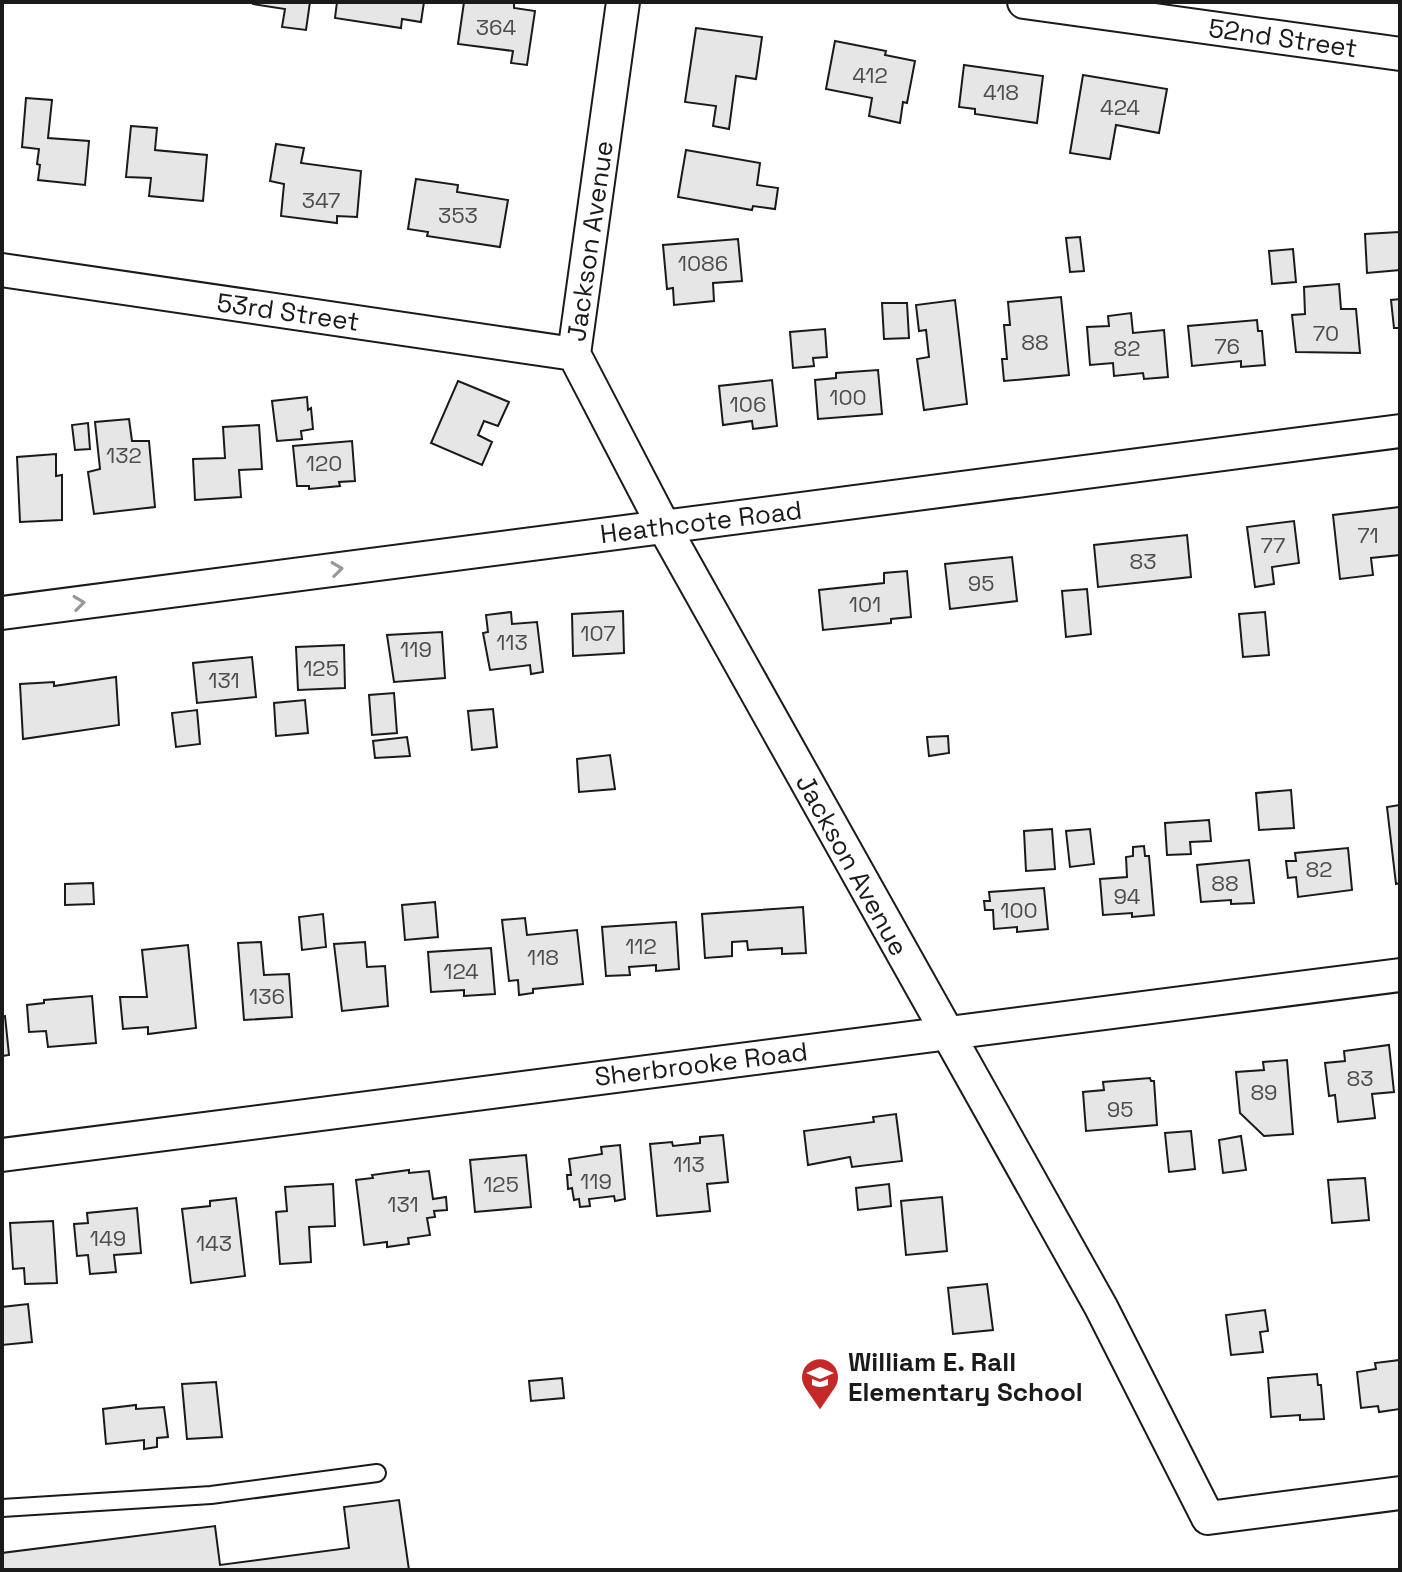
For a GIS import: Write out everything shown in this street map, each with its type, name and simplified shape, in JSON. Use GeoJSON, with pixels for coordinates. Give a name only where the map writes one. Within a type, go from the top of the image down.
{"type":"FeatureCollection","features":[{"type":"Feature","properties":{"kind":"street","name":"Jackson Avenue"},"geometry":{"type":"LineString","coordinates":[[623,2],[574,354],[664,527],[1101,1307],[1208,1518],[1400,1493]]}},
{"type":"Feature","properties":{"kind":"street","name":"52nd Street"},"geometry":{"type":"LineString","coordinates":[[1024,2],[1400,54]]}},
{"type":"Feature","properties":{"kind":"street","name":"53rd Street"},"geometry":{"type":"LineString","coordinates":[[2,270],[574,354]]}},
{"type":"Feature","properties":{"kind":"street","name":"Heathcote Road"},"geometry":{"type":"LineString","coordinates":[[2,613],[1400,431]]}},
{"type":"Feature","properties":{"kind":"street","name":"Sherbrooke Road"},"geometry":{"type":"LineString","coordinates":[[2,1155],[1400,975]]}},
{"type":"Feature","properties":{"kind":"lane"},"geometry":{"type":"LineString","coordinates":[[2,1508],[211,1495],[377,1473]]}},
{"type":"Feature","properties":{"kind":"building"},"geometry":{"type":"Polygon","coordinates":[[[253,2],[310,2],[306,30],[282,27],[285,9],[253,2]]]}},
{"type":"Feature","properties":{"kind":"building"},"geometry":{"type":"Polygon","coordinates":[[[337,2],[424,2],[421,22],[402,19],[401,28],[335,18],[337,2]]]}},
{"type":"Feature","properties":{"kind":"building"},"geometry":{"type":"Polygon","coordinates":[[[464,2],[514,2],[514,8],[535,11],[527,65],[511,63],[513,51],[458,44],[464,2]]]}},
{"type":"Feature","properties":{"kind":"building"},"geometry":{"type":"Polygon","coordinates":[[[696,28],[762,37],[756,79],[736,76],[729,129],[713,126],[716,106],[685,102],[696,28]]]}},
{"type":"Feature","properties":{"kind":"building"},"geometry":{"type":"Polygon","coordinates":[[[835,41],[886,51],[885,55],[915,61],[900,123],[869,116],[872,98],[826,89],[835,41]]]}},
{"type":"Feature","properties":{"kind":"building"},"geometry":{"type":"Polygon","coordinates":[[[964,65],[1043,76],[1037,123],[975,114],[975,109],[959,107],[964,65]]]}},
{"type":"Feature","properties":{"kind":"building"},"geometry":{"type":"Polygon","coordinates":[[[1083,75],[1167,89],[1159,133],[1116,125],[1110,159],[1070,153],[1083,75]]]}},
{"type":"Feature","properties":{"kind":"building"},"geometry":{"type":"Polygon","coordinates":[[[26,98],[52,100],[48,138],[89,141],[85,185],[38,180],[39,149],[22,147],[26,98]]]}},
{"type":"Feature","properties":{"kind":"building"},"geometry":{"type":"Polygon","coordinates":[[[131,126],[157,128],[155,150],[207,155],[203,201],[149,196],[151,178],[126,177],[131,126]]]}},
{"type":"Feature","properties":{"kind":"building"},"geometry":{"type":"Polygon","coordinates":[[[276,144],[304,148],[301,163],[361,171],[357,217],[337,216],[337,223],[281,216],[284,184],[270,181],[276,144]]]}},
{"type":"Feature","properties":{"kind":"building"},"geometry":{"type":"Polygon","coordinates":[[[686,150],[760,163],[757,185],[778,188],[775,209],[753,206],[752,210],[678,197],[686,150]]]}},
{"type":"Feature","properties":{"kind":"building"},"geometry":{"type":"Polygon","coordinates":[[[416,179],[458,185],[457,192],[508,200],[500,247],[427,236],[428,232],[408,229],[416,179]]]}},
{"type":"Feature","properties":{"kind":"building"},"geometry":{"type":"Polygon","coordinates":[[[1399,232],[1400,270],[1367,273],[1365,234],[1399,232]]]}},
{"type":"Feature","properties":{"kind":"building"},"geometry":{"type":"Polygon","coordinates":[[[1080,237],[1084,271],[1070,272],[1066,238],[1080,237]]]}},
{"type":"Feature","properties":{"kind":"building"},"geometry":{"type":"Polygon","coordinates":[[[738,239],[742,281],[713,283],[714,301],[674,305],[673,288],[667,289],[663,245],[738,239]]]}},
{"type":"Feature","properties":{"kind":"building"},"geometry":{"type":"Polygon","coordinates":[[[1293,249],[1296,282],[1272,284],[1269,251],[1293,249]]]}},
{"type":"Feature","properties":{"kind":"building"},"geometry":{"type":"Polygon","coordinates":[[[1339,284],[1341,309],[1356,309],[1360,353],[1296,352],[1292,315],[1305,314],[1304,287],[1339,284]]]}},
{"type":"Feature","properties":{"kind":"building"},"geometry":{"type":"Polygon","coordinates":[[[1061,297],[1069,375],[1004,381],[1002,359],[1007,359],[1004,325],[1010,325],[1008,302],[1061,297]]]}},
{"type":"Feature","properties":{"kind":"building"},"geometry":{"type":"Polygon","coordinates":[[[1400,299],[1400,328],[1394,328],[1391,300],[1400,299]]]}},
{"type":"Feature","properties":{"kind":"building"},"geometry":{"type":"Polygon","coordinates":[[[955,300],[967,404],[924,410],[917,359],[929,357],[926,330],[919,331],[916,305],[955,300]]]}},
{"type":"Feature","properties":{"kind":"building"},"geometry":{"type":"Polygon","coordinates":[[[882,303],[907,303],[909,338],[884,339],[882,303]]]}},
{"type":"Feature","properties":{"kind":"building"},"geometry":{"type":"Polygon","coordinates":[[[1131,313],[1133,333],[1164,330],[1168,377],[1144,379],[1143,373],[1114,376],[1113,363],[1090,365],[1087,327],[1109,326],[1108,316],[1131,313]]]}},
{"type":"Feature","properties":{"kind":"building"},"geometry":{"type":"Polygon","coordinates":[[[1257,320],[1258,331],[1262,331],[1265,365],[1241,367],[1241,361],[1192,366],[1188,326],[1257,320]]]}},
{"type":"Feature","properties":{"kind":"building"},"geometry":{"type":"Polygon","coordinates":[[[825,329],[827,357],[813,358],[814,366],[793,368],[790,332],[825,329]]]}},
{"type":"Feature","properties":{"kind":"building"},"geometry":{"type":"Polygon","coordinates":[[[878,370],[882,414],[818,419],[815,380],[836,378],[836,373],[878,370]]]}},
{"type":"Feature","properties":{"kind":"building"},"geometry":{"type":"Polygon","coordinates":[[[772,380],[777,426],[753,429],[752,421],[723,425],[719,386],[772,380]]]}},
{"type":"Feature","properties":{"kind":"building"},"geometry":{"type":"Polygon","coordinates":[[[458,381],[509,402],[498,426],[484,421],[478,435],[492,442],[482,465],[431,443],[458,381]]]}},
{"type":"Feature","properties":{"kind":"building"},"geometry":{"type":"Polygon","coordinates":[[[307,397],[313,429],[301,431],[302,439],[277,441],[272,401],[307,397]]]}},
{"type":"Feature","properties":{"kind":"building"},"geometry":{"type":"Polygon","coordinates":[[[129,419],[132,441],[149,441],[155,507],[94,514],[88,472],[100,469],[95,422],[129,419]]]}},
{"type":"Feature","properties":{"kind":"building"},"geometry":{"type":"Polygon","coordinates":[[[88,423],[90,449],[75,450],[72,425],[88,423]]]}},
{"type":"Feature","properties":{"kind":"building"},"geometry":{"type":"Polygon","coordinates":[[[259,425],[262,469],[239,470],[241,497],[195,500],[193,459],[225,458],[223,427],[259,425]]]}},
{"type":"Feature","properties":{"kind":"building"},"geometry":{"type":"Polygon","coordinates":[[[352,441],[355,481],[309,489],[309,486],[297,486],[293,446],[352,441]]]}},
{"type":"Feature","properties":{"kind":"building"},"geometry":{"type":"Polygon","coordinates":[[[56,454],[56,476],[62,475],[62,520],[20,522],[17,457],[56,454]]]}},
{"type":"Feature","properties":{"kind":"building"},"geometry":{"type":"Polygon","coordinates":[[[1400,507],[1400,555],[1371,558],[1373,575],[1340,579],[1333,515],[1400,507]]]}},
{"type":"Feature","properties":{"kind":"building"},"geometry":{"type":"Polygon","coordinates":[[[1294,521],[1299,563],[1272,567],[1274,584],[1255,587],[1247,527],[1294,521]]]}},
{"type":"Feature","properties":{"kind":"building"},"geometry":{"type":"Polygon","coordinates":[[[1187,535],[1191,577],[1098,587],[1094,545],[1187,535]]]}},
{"type":"Feature","properties":{"kind":"building"},"geometry":{"type":"Polygon","coordinates":[[[1012,557],[1017,601],[950,609],[945,564],[1012,557]]]}},
{"type":"Feature","properties":{"kind":"building"},"geometry":{"type":"Polygon","coordinates":[[[907,571],[911,617],[891,619],[891,623],[823,630],[819,590],[884,583],[884,573],[907,571]]]}},
{"type":"Feature","properties":{"kind":"building"},"geometry":{"type":"Polygon","coordinates":[[[1087,589],[1091,634],[1066,637],[1062,591],[1087,589]]]}},
{"type":"Feature","properties":{"kind":"building"},"geometry":{"type":"Polygon","coordinates":[[[623,611],[624,653],[573,656],[572,614],[623,611]]]}},
{"type":"Feature","properties":{"kind":"building"},"geometry":{"type":"Polygon","coordinates":[[[511,612],[512,624],[537,622],[543,672],[531,674],[530,665],[490,670],[483,633],[488,632],[486,615],[511,612]]]}},
{"type":"Feature","properties":{"kind":"building"},"geometry":{"type":"Polygon","coordinates":[[[1265,612],[1269,655],[1243,657],[1239,614],[1265,612]]]}},
{"type":"Feature","properties":{"kind":"building"},"geometry":{"type":"Polygon","coordinates":[[[442,632],[445,678],[394,682],[387,635],[442,632]]]}},
{"type":"Feature","properties":{"kind":"building"},"geometry":{"type":"Polygon","coordinates":[[[344,645],[345,688],[298,690],[296,647],[344,645]]]}},
{"type":"Feature","properties":{"kind":"building"},"geometry":{"type":"Polygon","coordinates":[[[252,657],[256,697],[197,703],[193,663],[252,657]]]}},
{"type":"Feature","properties":{"kind":"building"},"geometry":{"type":"Polygon","coordinates":[[[116,677],[119,725],[23,739],[20,684],[54,682],[54,686],[116,677]]]}},
{"type":"Feature","properties":{"kind":"building"},"geometry":{"type":"Polygon","coordinates":[[[394,693],[397,733],[372,735],[369,695],[394,693]]]}},
{"type":"Feature","properties":{"kind":"building"},"geometry":{"type":"Polygon","coordinates":[[[305,700],[308,733],[276,736],[274,703],[305,700]]]}},
{"type":"Feature","properties":{"kind":"building"},"geometry":{"type":"Polygon","coordinates":[[[493,709],[497,747],[472,750],[468,711],[493,709]]]}},
{"type":"Feature","properties":{"kind":"building"},"geometry":{"type":"Polygon","coordinates":[[[197,710],[200,744],[176,747],[172,713],[197,710]]]}},
{"type":"Feature","properties":{"kind":"building"},"geometry":{"type":"Polygon","coordinates":[[[948,736],[949,753],[929,756],[927,737],[948,736]]]}},
{"type":"Feature","properties":{"kind":"building"},"geometry":{"type":"Polygon","coordinates":[[[407,737],[410,756],[375,758],[373,741],[407,737]]]}},
{"type":"Feature","properties":{"kind":"building"},"geometry":{"type":"Polygon","coordinates":[[[610,755],[615,789],[579,792],[577,759],[610,755]]]}},
{"type":"Feature","properties":{"kind":"building"},"geometry":{"type":"Polygon","coordinates":[[[1291,790],[1294,828],[1259,830],[1256,793],[1291,790]]]}},
{"type":"Feature","properties":{"kind":"building"},"geometry":{"type":"Polygon","coordinates":[[[1400,805],[1400,883],[1396,884],[1387,807],[1400,805]]]}},
{"type":"Feature","properties":{"kind":"building"},"geometry":{"type":"Polygon","coordinates":[[[1209,820],[1211,841],[1190,842],[1191,854],[1167,855],[1165,823],[1209,820]]]}},
{"type":"Feature","properties":{"kind":"building"},"geometry":{"type":"Polygon","coordinates":[[[1052,829],[1055,869],[1026,871],[1024,831],[1052,829]]]}},
{"type":"Feature","properties":{"kind":"building"},"geometry":{"type":"Polygon","coordinates":[[[1090,829],[1094,864],[1070,867],[1066,831],[1090,829]]]}},
{"type":"Feature","properties":{"kind":"building"},"geometry":{"type":"Polygon","coordinates":[[[1144,846],[1145,856],[1149,856],[1154,915],[1103,915],[1100,879],[1127,877],[1126,857],[1133,856],[1133,847],[1144,846]]]}},
{"type":"Feature","properties":{"kind":"building"},"geometry":{"type":"Polygon","coordinates":[[[1348,848],[1352,890],[1298,897],[1296,877],[1288,878],[1286,861],[1296,861],[1295,853],[1348,848]]]}},
{"type":"Feature","properties":{"kind":"building"},"geometry":{"type":"Polygon","coordinates":[[[1249,860],[1254,903],[1231,904],[1231,900],[1201,902],[1197,865],[1249,860]]]}},
{"type":"Feature","properties":{"kind":"building"},"geometry":{"type":"Polygon","coordinates":[[[93,883],[94,904],[65,905],[65,884],[93,883]]]}},
{"type":"Feature","properties":{"kind":"building"},"geometry":{"type":"Polygon","coordinates":[[[1044,888],[1048,929],[1017,932],[1017,927],[994,929],[993,910],[985,910],[984,901],[990,901],[989,892],[1044,888]]]}},
{"type":"Feature","properties":{"kind":"building"},"geometry":{"type":"Polygon","coordinates":[[[435,902],[438,937],[405,940],[402,905],[435,902]]]}},
{"type":"Feature","properties":{"kind":"building"},"geometry":{"type":"Polygon","coordinates":[[[803,907],[806,953],[782,954],[782,948],[748,950],[747,941],[732,942],[732,956],[705,958],[702,914],[803,907]]]}},
{"type":"Feature","properties":{"kind":"building"},"geometry":{"type":"Polygon","coordinates":[[[323,914],[326,947],[302,950],[299,917],[323,914]]]}},
{"type":"Feature","properties":{"kind":"building"},"geometry":{"type":"Polygon","coordinates":[[[525,918],[527,935],[577,930],[583,984],[533,989],[533,993],[519,995],[518,980],[509,981],[502,920],[525,918]]]}},
{"type":"Feature","properties":{"kind":"building"},"geometry":{"type":"Polygon","coordinates":[[[676,922],[679,969],[656,971],[656,965],[629,967],[630,975],[606,976],[602,927],[676,922]]]}},
{"type":"Feature","properties":{"kind":"building"},"geometry":{"type":"Polygon","coordinates":[[[261,942],[264,975],[289,974],[292,1017],[244,1020],[238,943],[261,942]]]}},
{"type":"Feature","properties":{"kind":"building"},"geometry":{"type":"Polygon","coordinates":[[[365,942],[367,967],[385,966],[388,1006],[342,1011],[334,944],[365,942]]]}},
{"type":"Feature","properties":{"kind":"building"},"geometry":{"type":"Polygon","coordinates":[[[188,945],[196,1028],[148,1034],[148,1027],[123,1029],[120,997],[147,997],[142,950],[188,945]]]}},
{"type":"Feature","properties":{"kind":"building"},"geometry":{"type":"Polygon","coordinates":[[[491,948],[495,994],[464,996],[464,990],[431,992],[428,952],[491,948]]]}},
{"type":"Feature","properties":{"kind":"building"},"geometry":{"type":"Polygon","coordinates":[[[92,996],[96,1043],[48,1047],[46,1031],[29,1032],[27,1005],[44,1003],[44,1000],[92,996]]]}},
{"type":"Feature","properties":{"kind":"building"},"geometry":{"type":"Polygon","coordinates":[[[5,1016],[9,1055],[2,1056],[2,1017],[5,1016]]]}},
{"type":"Feature","properties":{"kind":"building"},"geometry":{"type":"Polygon","coordinates":[[[1389,1045],[1394,1092],[1372,1094],[1375,1118],[1338,1122],[1335,1095],[1329,1096],[1325,1063],[1345,1061],[1344,1051],[1389,1045]]]}},
{"type":"Feature","properties":{"kind":"building"},"geometry":{"type":"Polygon","coordinates":[[[1287,1060],[1293,1134],[1264,1136],[1240,1113],[1236,1072],[1264,1070],[1263,1062],[1287,1060]]]}},
{"type":"Feature","properties":{"kind":"building"},"geometry":{"type":"Polygon","coordinates":[[[1150,1078],[1154,1081],[1157,1125],[1086,1131],[1083,1092],[1104,1090],[1103,1082],[1150,1078]]]}},
{"type":"Feature","properties":{"kind":"building"},"geometry":{"type":"Polygon","coordinates":[[[896,1114],[902,1161],[852,1167],[850,1157],[808,1165],[804,1131],[874,1122],[873,1117],[896,1114]]]}},
{"type":"Feature","properties":{"kind":"building"},"geometry":{"type":"Polygon","coordinates":[[[1191,1131],[1195,1169],[1169,1172],[1165,1133],[1191,1131]]]}},
{"type":"Feature","properties":{"kind":"building"},"geometry":{"type":"Polygon","coordinates":[[[723,1135],[728,1182],[707,1184],[710,1211],[657,1216],[650,1144],[672,1142],[673,1146],[700,1143],[700,1137],[723,1135]]]}},
{"type":"Feature","properties":{"kind":"building"},"geometry":{"type":"Polygon","coordinates":[[[1241,1136],[1246,1170],[1223,1173],[1219,1140],[1241,1136]]]}},
{"type":"Feature","properties":{"kind":"building"},"geometry":{"type":"Polygon","coordinates":[[[620,1145],[625,1199],[615,1201],[614,1196],[589,1199],[590,1206],[580,1207],[579,1199],[574,1200],[572,1188],[568,1189],[567,1175],[571,1175],[569,1159],[602,1154],[601,1147],[620,1145]]]}},
{"type":"Feature","properties":{"kind":"building"},"geometry":{"type":"Polygon","coordinates":[[[526,1155],[531,1207],[475,1212],[470,1160],[526,1155]]]}},
{"type":"Feature","properties":{"kind":"building"},"geometry":{"type":"Polygon","coordinates":[[[409,1170],[409,1173],[429,1171],[433,1199],[446,1197],[447,1210],[434,1211],[435,1217],[427,1218],[430,1235],[408,1238],[409,1244],[387,1247],[387,1242],[364,1245],[356,1180],[409,1170]]]}},
{"type":"Feature","properties":{"kind":"building"},"geometry":{"type":"Polygon","coordinates":[[[1365,1178],[1369,1220],[1332,1223],[1328,1180],[1365,1178]]]}},
{"type":"Feature","properties":{"kind":"building"},"geometry":{"type":"Polygon","coordinates":[[[333,1184],[335,1226],[309,1227],[311,1262],[280,1264],[276,1212],[287,1211],[285,1187],[333,1184]]]}},
{"type":"Feature","properties":{"kind":"building"},"geometry":{"type":"Polygon","coordinates":[[[889,1184],[891,1206],[858,1210],[856,1188],[889,1184]]]}},
{"type":"Feature","properties":{"kind":"building"},"geometry":{"type":"Polygon","coordinates":[[[942,1197],[947,1251],[906,1255],[901,1201],[942,1197]]]}},
{"type":"Feature","properties":{"kind":"building"},"geometry":{"type":"Polygon","coordinates":[[[236,1198],[245,1276],[191,1283],[182,1209],[210,1206],[210,1201],[236,1198]]]}},
{"type":"Feature","properties":{"kind":"building"},"geometry":{"type":"Polygon","coordinates":[[[137,1208],[141,1253],[114,1255],[116,1272],[90,1274],[88,1255],[77,1256],[74,1224],[88,1223],[87,1213],[137,1208]]]}},
{"type":"Feature","properties":{"kind":"building"},"geometry":{"type":"Polygon","coordinates":[[[53,1221],[57,1283],[25,1284],[24,1268],[13,1269],[10,1223],[53,1221]]]}},
{"type":"Feature","properties":{"kind":"building"},"geometry":{"type":"Polygon","coordinates":[[[987,1284],[993,1330],[953,1334],[948,1288],[987,1284]]]}},
{"type":"Feature","properties":{"kind":"building"},"geometry":{"type":"Polygon","coordinates":[[[28,1304],[32,1342],[2,1345],[2,1307],[28,1304]]]}},
{"type":"Feature","properties":{"kind":"building"},"geometry":{"type":"Polygon","coordinates":[[[1265,1310],[1268,1331],[1260,1332],[1263,1352],[1231,1355],[1226,1315],[1265,1310]]]}},
{"type":"Feature","properties":{"kind":"building"},"geometry":{"type":"Polygon","coordinates":[[[1400,1360],[1400,1409],[1379,1412],[1378,1406],[1361,1408],[1357,1372],[1376,1369],[1375,1363],[1400,1360]]]}},
{"type":"Feature","properties":{"kind":"building"},"geometry":{"type":"Polygon","coordinates":[[[1317,1374],[1324,1419],[1300,1420],[1300,1415],[1271,1417],[1268,1378],[1317,1374]]]}},
{"type":"Feature","properties":{"kind":"building"},"geometry":{"type":"Polygon","coordinates":[[[562,1378],[564,1398],[531,1401],[529,1381],[562,1378]]]}},
{"type":"Feature","properties":{"kind":"building"},"geometry":{"type":"Polygon","coordinates":[[[216,1382],[222,1437],[187,1439],[182,1384],[216,1382]]]}},
{"type":"Feature","properties":{"kind":"building"},"geometry":{"type":"Polygon","coordinates":[[[136,1405],[136,1409],[164,1407],[168,1437],[157,1438],[157,1447],[144,1449],[144,1440],[106,1444],[103,1409],[136,1405]]]}},
{"type":"Feature","properties":{"kind":"building"},"geometry":{"type":"Polygon","coordinates":[[[399,1500],[409,1570],[2,1570],[2,1553],[215,1526],[220,1565],[349,1548],[344,1507],[399,1500]]]}},
{"type":"Feature","properties":{"kind":"place","name":"William E. Rall Elementary School"},"geometry":{"type":"Point","coordinates":[820,1411]}}]}
